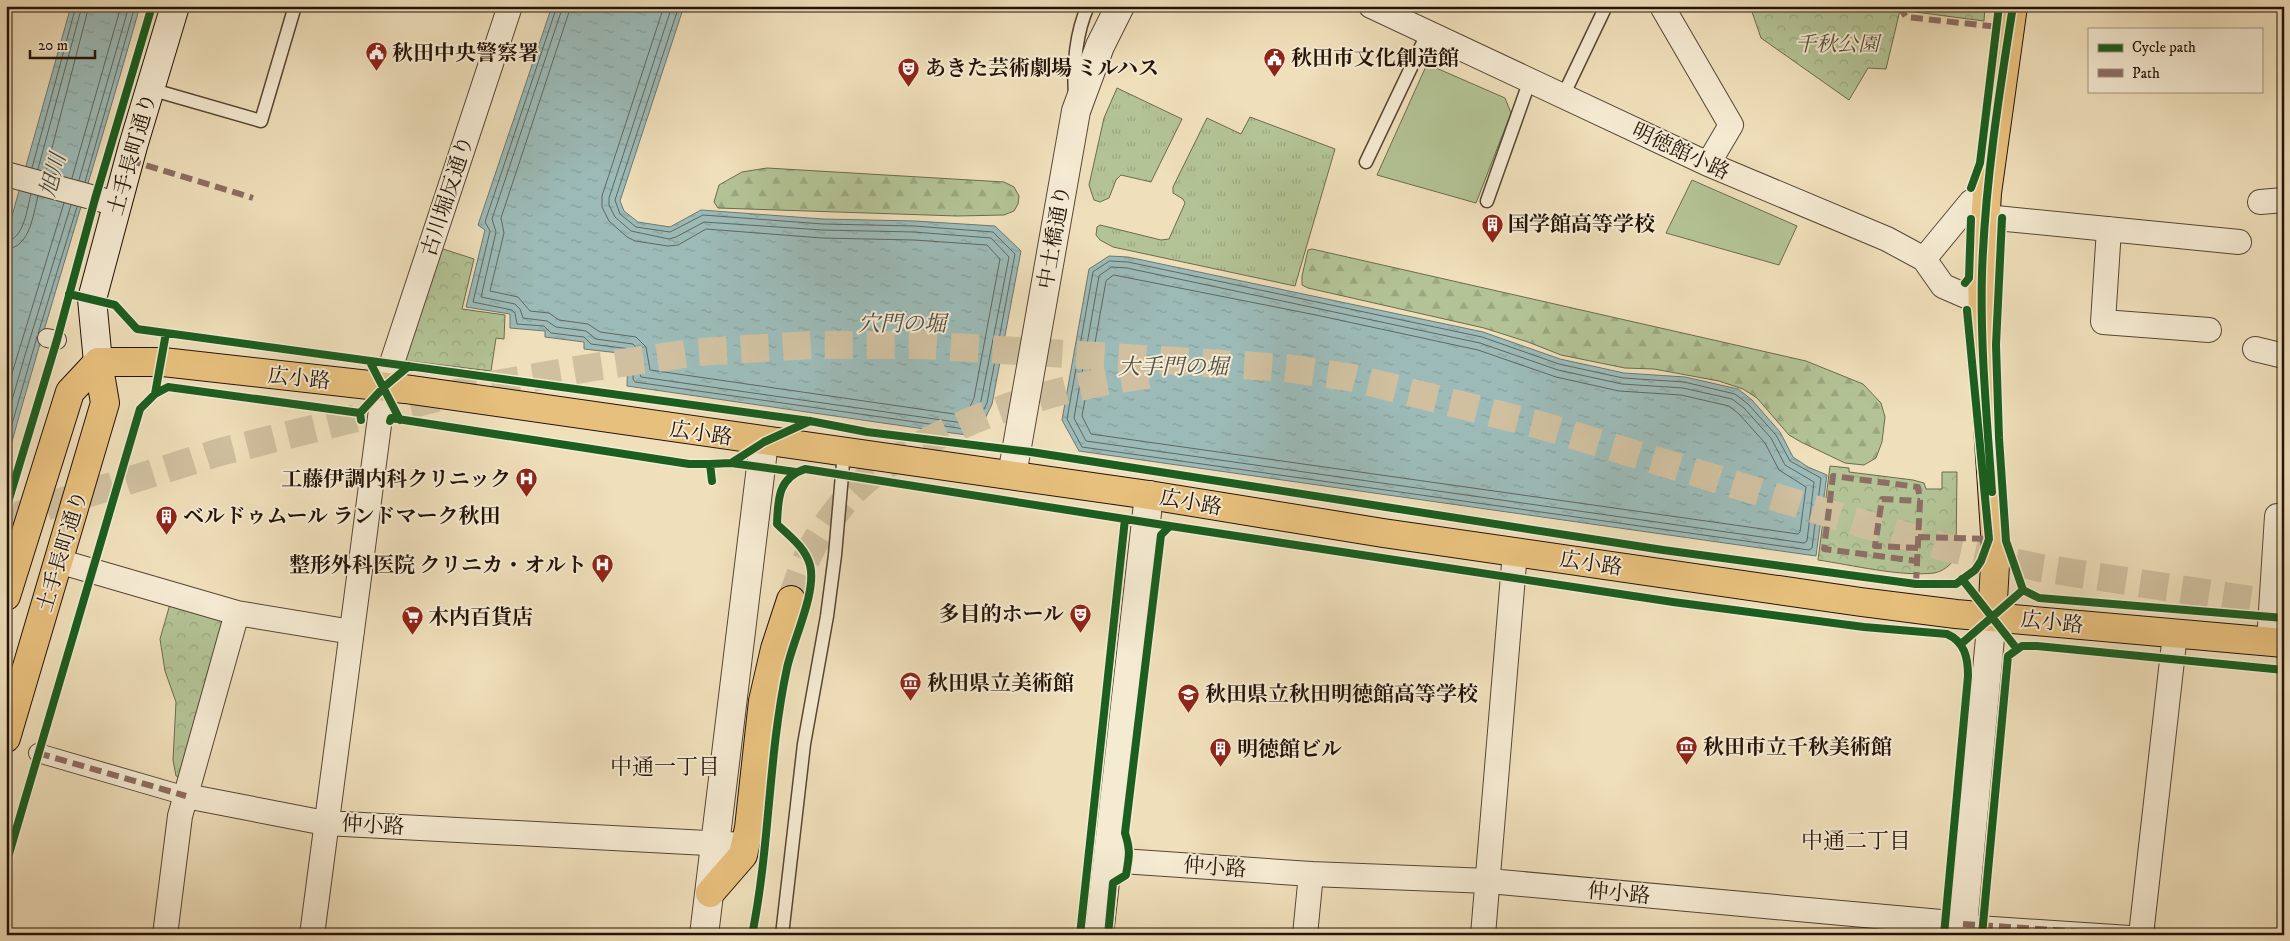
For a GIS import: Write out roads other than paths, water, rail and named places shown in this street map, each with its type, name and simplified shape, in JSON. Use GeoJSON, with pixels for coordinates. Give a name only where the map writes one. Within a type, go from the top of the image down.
{"type":"FeatureCollection","features":[{"type":"Feature","properties":{"kind":"main road"},"geometry":{"type":"LineString","coordinates":[[1992,616],[1996,548],[1984,365],[1982,296],[1987,205],[2013,6]]}},
{"type":"Feature","properties":{"kind":"main road","name":"広小路"},"geometry":{"type":"LineString","coordinates":[[98,362],[163,362],[384,387],[764,442],[1012,475],[1149,495],[1282,518],[1861,602],[2276,643]]}},
{"type":"Feature","properties":{"kind":"main road","name":"土手長町通り"},"geometry":{"type":"LineString","coordinates":[[6,738],[11,704],[58,562],[105,403],[98,362]]}},
{"type":"Feature","properties":{"kind":"main road","name":"土手長町通り"},"geometry":{"type":"LineString","coordinates":[[6,596],[70,392],[98,362]]}},
{"type":"Feature","properties":{"kind":"main road"},"geometry":{"type":"LineString","coordinates":[[710,893],[743,855],[763,701],[791,600]]}},
{"type":"Feature","properties":{"kind":"street","name":"土手長町通り"},"geometry":{"type":"LineString","coordinates":[[98,362],[92,299],[117,204],[175,6]]}},
{"type":"Feature","properties":{"kind":"street","name":"古川堀反通り"},"geometry":{"type":"LineString","coordinates":[[312,935],[325,822],[384,387],[510,6]]}},
{"type":"Feature","properties":{"kind":"street","name":"中土橋通り"},"geometry":{"type":"LineString","coordinates":[[1012,475],[1076,111],[1100,46],[1120,6]]}},
{"type":"Feature","properties":{"kind":"street","name":"明徳館小路"},"geometry":{"type":"LineString","coordinates":[[1371,6],[1708,164],[1887,238],[1924,259],[1943,286],[1966,296],[1982,296]]}},
{"type":"Feature","properties":{"kind":"street"},"geometry":{"type":"LineString","coordinates":[[1664,6],[1663,8],[1731,125],[1708,164]]}},
{"type":"Feature","properties":{"kind":"street"},"geometry":{"type":"LineString","coordinates":[[6,174],[117,204]]}},
{"type":"Feature","properties":{"kind":"street"},"geometry":{"type":"LineString","coordinates":[[2260,202],[2284,200]]}},
{"type":"Feature","properties":{"kind":"street"},"geometry":{"type":"LineString","coordinates":[[1924,259],[1971,202],[2109,229],[2239,242]]}},
{"type":"Feature","properties":{"kind":"street"},"geometry":{"type":"LineString","coordinates":[[2109,229],[2103,322],[2209,330]]}},
{"type":"Feature","properties":{"kind":"street"},"geometry":{"type":"LineString","coordinates":[[2256,349],[2284,356]]}},
{"type":"Feature","properties":{"kind":"street"},"geometry":{"type":"LineString","coordinates":[[704,935],[764,442]]}},
{"type":"Feature","properties":{"kind":"street"},"geometry":{"type":"LineString","coordinates":[[1099,935],[1149,495]]}},
{"type":"Feature","properties":{"kind":"street"},"geometry":{"type":"LineString","coordinates":[[2276,643],[2277,516],[2284,517]]}},
{"type":"Feature","properties":{"kind":"street"},"geometry":{"type":"LineString","coordinates":[[1483,935],[1515,552]]}},
{"type":"Feature","properties":{"kind":"street"},"geometry":{"type":"LineString","coordinates":[[58,562],[237,613],[352,632]]}},
{"type":"Feature","properties":{"kind":"street"},"geometry":{"type":"LineString","coordinates":[[165,935],[180,816],[237,613]]}},
{"type":"Feature","properties":{"kind":"street"},"geometry":{"type":"LineString","coordinates":[[1963,929],[1992,616]]}},
{"type":"Feature","properties":{"kind":"street"},"geometry":{"type":"LineString","coordinates":[[2141,935],[2174,634]]}},
{"type":"Feature","properties":{"kind":"street","name":"仲小路"},"geometry":{"type":"LineString","coordinates":[[38,753],[186,796],[325,822],[745,845]]}},
{"type":"Feature","properties":{"kind":"street","name":"仲小路"},"geometry":{"type":"LineString","coordinates":[[1107,860],[1311,874],[1488,881],[1963,929],[2130,935]]}},
{"type":"Feature","properties":{"kind":"street"},"geometry":{"type":"LineString","coordinates":[[1305,935],[1311,874]]}},
{"type":"Feature","properties":{"kind":"lane"},"geometry":{"type":"LineString","coordinates":[[150,89],[262,121],[295,6]]}},
{"type":"Feature","properties":{"kind":"lane"},"geometry":{"type":"LineString","coordinates":[[1076,111],[1073,69],[1084,15],[1088,6]]}},
{"type":"Feature","properties":{"kind":"lane"},"geometry":{"type":"LineString","coordinates":[[1562,96],[1606,6]]}},
{"type":"Feature","properties":{"kind":"lane"},"geometry":{"type":"LineString","coordinates":[[1366,162],[1428,32]]}},
{"type":"Feature","properties":{"kind":"lane"},"geometry":{"type":"LineString","coordinates":[[1487,201],[1530,80]]}},
{"type":"Feature","properties":{"kind":"lane"},"geometry":{"type":"LineString","coordinates":[[782,935],[804,744],[835,555],[844,452]]}},
{"type":"Feature","properties":{"kind":"water","name":"旭川"},"geometry":{"type":"Polygon","coordinates":[[[71,6],[140,6],[6,463],[6,237],[71,6]]]}},
{"type":"Feature","properties":{"kind":"water","name":"穴門の堀"},"geometry":{"type":"Polygon","coordinates":[[[552,6],[684,6],[620,201],[624,211],[638,222],[670,227],[701,210],[823,219],[915,221],[995,226],[1021,251],[992,404],[984,421],[966,435],[627,386],[628,354],[584,349],[584,342],[545,337],[545,331],[510,328],[510,314],[466,307],[485,230],[478,225],[552,6]]]}},
{"type":"Feature","properties":{"kind":"water","name":"大手門の堀"},"geometry":{"type":"Polygon","coordinates":[[[1109,256],[1128,257],[1483,332],[1560,359],[1624,373],[1685,377],[1738,389],[1752,400],[1780,432],[1793,457],[1808,467],[1827,475],[1816,556],[1079,451],[1062,420],[1089,269],[1109,256]]]}},
{"type":"Feature","properties":{"kind":"tunnel"},"geometry":{"type":"LineString","coordinates":[[6,519],[220,452],[485,386],[588,368],[698,352],[811,345],[923,345],[1286,368],[1354,378],[1540,425],[1948,548],[2041,568],[2284,605]]}},
{"type":"Feature","properties":{"kind":"tunnel"},"geometry":{"type":"LineString","coordinates":[[791,600],[810,551],[845,501],[871,476],[911,450],[970,421],[1032,400],[1095,384],[1160,373]]}},
{"type":"Feature","properties":{"kind":"place","name":"秋田中央警察署"},"geometry":{"type":"Point","coordinates":[376,72]}},
{"type":"Feature","properties":{"kind":"place","name":"秋田市文化創造館"},"geometry":{"type":"Point","coordinates":[1275,77]}},
{"type":"Feature","properties":{"kind":"place","name":"あきた芸術劇場 ミルハス"},"geometry":{"type":"Point","coordinates":[909,87]}},
{"type":"Feature","properties":{"kind":"place","name":"国学館高等学校"},"geometry":{"type":"Point","coordinates":[1492,243]}},
{"type":"Feature","properties":{"kind":"place","name":"工藤伊調内科クリニック"},"geometry":{"type":"Point","coordinates":[527,498]}},
{"type":"Feature","properties":{"kind":"place","name":"ベルドゥムール ランドマーク秋田"},"geometry":{"type":"Point","coordinates":[167,535]}},
{"type":"Feature","properties":{"kind":"place","name":"整形外科医院 クリニカ・オルト"},"geometry":{"type":"Point","coordinates":[603,584]}},
{"type":"Feature","properties":{"kind":"place","name":"多目的ホール"},"geometry":{"type":"Point","coordinates":[1080,633]}},
{"type":"Feature","properties":{"kind":"place","name":"木内百貨店"},"geometry":{"type":"Point","coordinates":[412,636]}},
{"type":"Feature","properties":{"kind":"place","name":"秋田県立美術館"},"geometry":{"type":"Point","coordinates":[911,702]}},
{"type":"Feature","properties":{"kind":"place","name":"秋田県立秋田明徳館高等学校"},"geometry":{"type":"Point","coordinates":[1189,713]}},
{"type":"Feature","properties":{"kind":"place","name":"秋田市立千秋美術館"},"geometry":{"type":"Point","coordinates":[1687,766]}},
{"type":"Feature","properties":{"kind":"place","name":"明徳館ビル"},"geometry":{"type":"Point","coordinates":[1221,768]}},
{"type":"Feature","properties":{"kind":"district","name":"中通一丁目"},"geometry":{"type":"Point","coordinates":[665,766]}},
{"type":"Feature","properties":{"kind":"district","name":"中通二丁目"},"geometry":{"type":"Point","coordinates":[1856,840]}},
{"type":"Feature","properties":{"kind":"park label","name":"千秋公園"},"geometry":{"type":"Point","coordinates":[1837,44]}}]}
